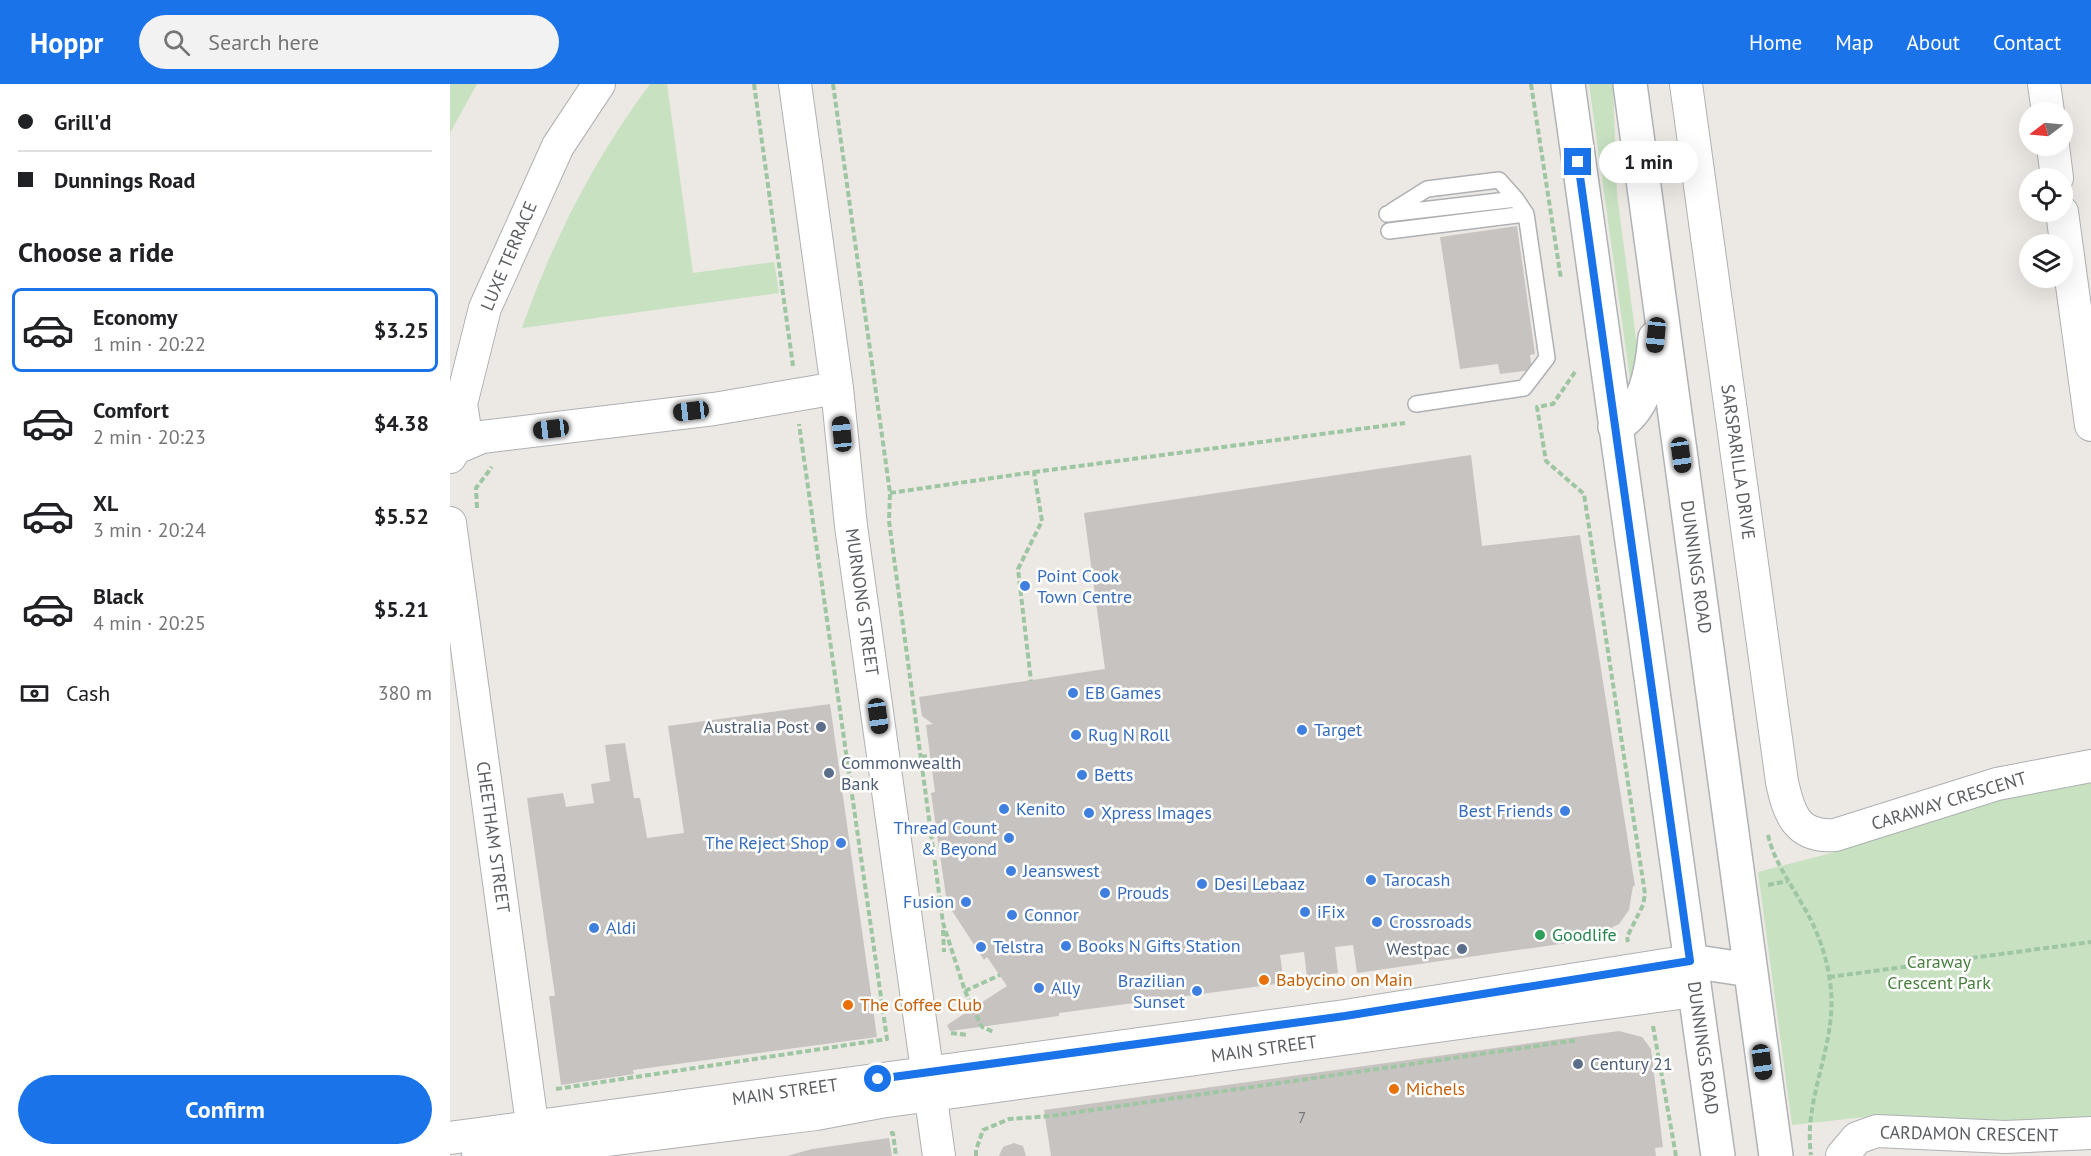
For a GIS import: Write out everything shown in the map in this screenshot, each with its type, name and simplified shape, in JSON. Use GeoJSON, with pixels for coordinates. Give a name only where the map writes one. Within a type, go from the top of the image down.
{"type":"FeatureCollection","features":[{"type":"Feature","properties":{"kind":"main road","name":"DUNNINGS ROAD"},"geometry":{"type":"LineString","coordinates":[[1568,84],[1718,1156]]}},
{"type":"Feature","properties":{"kind":"main road","name":"DUNNINGS ROAD"},"geometry":{"type":"LineString","coordinates":[[1630,84],[1776,1156]]}},
{"type":"Feature","properties":{"kind":"main road"},"geometry":{"type":"LineString","coordinates":[[1615,427],[1626,421],[1647,389],[1654,356],[1660,295]]}},
{"type":"Feature","properties":{"kind":"main road"},"geometry":{"type":"LineString","coordinates":[[1692,976],[1750,970]]}},
{"type":"Feature","properties":{"kind":"street","name":"LUXE TERRACE"},"geometry":{"type":"LineString","coordinates":[[458,449],[461,404],[485,308],[558,146],[599,84]]}},
{"type":"Feature","properties":{"kind":"street","name":"MURNONG STREET"},"geometry":{"type":"LineString","coordinates":[[795,84],[837,388],[851,526],[937,1147]]}},
{"type":"Feature","properties":{"kind":"street","name":"SARSPARILLA DRIVE"},"geometry":{"type":"LineString","coordinates":[[1686,84],[1782,782],[1788,808],[1801,827],[1808,832]]}},
{"type":"Feature","properties":{"kind":"street"},"geometry":{"type":"LineString","coordinates":[[2044,84],[2047,102]]}},
{"type":"Feature","properties":{"kind":"street"},"geometry":{"type":"LineString","coordinates":[[2062,222],[2091,425]]}},
{"type":"Feature","properties":{"kind":"street"},"geometry":{"type":"LineString","coordinates":[[458,449],[482,437],[714,409],[837,388]]}},
{"type":"Feature","properties":{"kind":"street","name":"CHEETHAM STREET"},"geometry":{"type":"LineString","coordinates":[[464,520],[534,1138]]}},
{"type":"Feature","properties":{"kind":"street","name":"CARAWAY CRESCENT"},"geometry":{"type":"LineString","coordinates":[[1808,832],[1818,836],[1835,835],[1997,784],[2091,765]]}},
{"type":"Feature","properties":{"kind":"street","name":"MAIN STREET"},"geometry":{"type":"LineString","coordinates":[[450,1138],[534,1138],[928,1084],[1345,1016],[1692,976]]}},
{"type":"Feature","properties":{"kind":"street","name":"CARDAMON CRESCENT"},"geometry":{"type":"LineString","coordinates":[[1846,1150],[1863,1134],[1877,1131],[2005,1137],[2091,1133]]}},
{"type":"Feature","properties":{"kind":"street","name":"MAIN STREET"},"geometry":{"type":"LineString","coordinates":[[478,1156],[534,1138]]}},
{"type":"Feature","properties":{"kind":"lane"},"geometry":{"type":"LineString","coordinates":[[1386,214],[1516,199],[1526,214],[1547,358],[1524,388],[1416,404]]}},
{"type":"Feature","properties":{"kind":"lane"},"geometry":{"type":"LineString","coordinates":[[1389,231],[1526,214]]}},
{"type":"Feature","properties":{"kind":"path"},"geometry":{"type":"LineString","coordinates":[[833,84],[890,493],[889,521],[942,923],[965,991],[982,1027],[991,1032],[1003,1030]]}},
{"type":"Feature","properties":{"kind":"path"},"geometry":{"type":"LineString","coordinates":[[1531,84],[1562,283]]}},
{"type":"Feature","properties":{"kind":"path"},"geometry":{"type":"LineString","coordinates":[[1526,409],[1553,404],[1575,375],[1574,363]]}},
{"type":"Feature","properties":{"kind":"path"},"geometry":{"type":"LineString","coordinates":[[1537,407],[1546,461],[1584,494],[1645,894],[1643,905],[1628,937],[1634,984],[1654,1029],[1676,1156]]}},
{"type":"Feature","properties":{"kind":"path"},"geometry":{"type":"LineString","coordinates":[[890,493],[1406,423]]}},
{"type":"Feature","properties":{"kind":"path"},"geometry":{"type":"LineString","coordinates":[[788,425],[799,424]]}},
{"type":"Feature","properties":{"kind":"path"},"geometry":{"type":"LineString","coordinates":[[464,520],[476,488],[498,459]]}},
{"type":"Feature","properties":{"kind":"path"},"geometry":{"type":"LineString","coordinates":[[1030,681],[1018,568],[1042,521],[1034,472]]}},
{"type":"Feature","properties":{"kind":"path"},"geometry":{"type":"LineString","coordinates":[[528,1094],[887,1039],[832,652]]}},
{"type":"Feature","properties":{"kind":"path"},"geometry":{"type":"LineString","coordinates":[[921,757],[930,756]]}},
{"type":"Feature","properties":{"kind":"path"},"geometry":{"type":"LineString","coordinates":[[1829,977],[2091,942]]}},
{"type":"Feature","properties":{"kind":"path"},"geometry":{"type":"LineString","coordinates":[[965,991],[1000,975]]}},
{"type":"Feature","properties":{"kind":"path"},"geometry":{"type":"LineString","coordinates":[[1322,975],[1324,988]]}},
{"type":"Feature","properties":{"kind":"path"},"geometry":{"type":"LineString","coordinates":[[1312,989],[1332,987]]}},
{"type":"Feature","properties":{"kind":"path"},"geometry":{"type":"LineString","coordinates":[[1643,1030],[1654,1029]]}},
{"type":"Feature","properties":{"kind":"path"},"geometry":{"type":"LineString","coordinates":[[946,1033],[969,1035]]}},
{"type":"Feature","properties":{"kind":"path"},"geometry":{"type":"LineString","coordinates":[[976,1156],[983,1130],[1009,1119],[1353,1074],[1585,1039]]}},
{"type":"Feature","properties":{"kind":"path"},"geometry":{"type":"LineString","coordinates":[[558,1076],[560,1088]]}},
{"type":"Feature","properties":{"kind":"green space"},"geometry":{"type":"Polygon","coordinates":[[[450,84],[477,84],[450,133],[450,84]]]}},
{"type":"Feature","properties":{"kind":"green space"},"geometry":{"type":"Polygon","coordinates":[[[650,84],[667,84],[693,273],[774,262],[779,293],[522,328],[547,263],[577,201],[611,141],[650,84]]]}},
{"type":"Feature","properties":{"kind":"green space"},"geometry":{"type":"Polygon","coordinates":[[[1589,84],[1613,84],[1617,195],[1637,346],[1632,380],[1630,379],[1589,84]]]}},
{"type":"Feature","properties":{"kind":"green space","name":"Caraway Crescent Park"},"geometry":{"type":"Polygon","coordinates":[[[2091,778],[2091,1123],[2060,1125],[1874,1116],[1792,1125],[1758,872],[1832,853],[1945,811],[2091,778]]]}},
{"type":"Feature","properties":{"kind":"building"},"geometry":{"type":"Polygon","coordinates":[[[1517,226],[1535,354],[1530,355],[1532,370],[1500,374],[1498,364],[1460,369],[1440,237],[1517,226]]]}},
{"type":"Feature","properties":{"kind":"building"},"geometry":{"type":"Polygon","coordinates":[[[1471,455],[1482,546],[1580,535],[1635,886],[1633,886],[1629,910],[1619,924],[1595,936],[1595,939],[1357,973],[1353,945],[1335,947],[1338,973],[1307,977],[1304,952],[1280,955],[1284,983],[1059,1013],[1059,1016],[950,1031],[947,1025],[1007,986],[987,957],[984,960],[947,903],[931,793],[935,792],[926,725],[933,724],[922,716],[919,697],[1105,669],[1084,513],[1471,455]]]}},
{"type":"Feature","properties":{"kind":"building"},"geometry":{"type":"Polygon","coordinates":[[[830,704],[877,1037],[633,1070],[634,1074],[561,1085],[549,996],[555,996],[527,798],[563,793],[566,807],[594,803],[591,784],[610,781],[605,745],[625,743],[634,798],[640,798],[647,838],[684,833],[668,726],[830,704]]]}},
{"type":"Feature","properties":{"kind":"building"},"geometry":{"type":"Polygon","coordinates":[[[1619,1031],[1642,1037],[1651,1049],[1663,1147],[1655,1148],[1656,1156],[1051,1156],[1044,1110],[1619,1031]]]}},
{"type":"Feature","properties":{"kind":"building"},"geometry":{"type":"Polygon","coordinates":[[[889,1138],[892,1156],[787,1156],[812,1149],[889,1138]]]}},
{"type":"Feature","properties":{"kind":"building"},"geometry":{"type":"Polygon","coordinates":[[[1014,1143],[1023,1146],[1026,1156],[999,1156],[1003,1147],[1014,1143]]]}},
{"type":"Feature","properties":{"kind":"place","name":"Point Cook Town Centre"},"geometry":{"type":"Point","coordinates":[1025,586]}},
{"type":"Feature","properties":{"kind":"place","name":"EB Games"},"geometry":{"type":"Point","coordinates":[1073,693]}},
{"type":"Feature","properties":{"kind":"place","name":"Australia Post"},"geometry":{"type":"Point","coordinates":[821,727]}},
{"type":"Feature","properties":{"kind":"place","name":"Target"},"geometry":{"type":"Point","coordinates":[1302,730]}},
{"type":"Feature","properties":{"kind":"place","name":"Rug N Roll"},"geometry":{"type":"Point","coordinates":[1076,735]}},
{"type":"Feature","properties":{"kind":"place","name":"Commonwealth Bank"},"geometry":{"type":"Point","coordinates":[829,773]}},
{"type":"Feature","properties":{"kind":"place","name":"Betts"},"geometry":{"type":"Point","coordinates":[1082,775]}},
{"type":"Feature","properties":{"kind":"place","name":"Kenito"},"geometry":{"type":"Point","coordinates":[1004,809]}},
{"type":"Feature","properties":{"kind":"place","name":"Best Friends"},"geometry":{"type":"Point","coordinates":[1565,811]}},
{"type":"Feature","properties":{"kind":"place","name":"Xpress Images"},"geometry":{"type":"Point","coordinates":[1089,813]}},
{"type":"Feature","properties":{"kind":"place","name":"Thread Count & Beyond"},"geometry":{"type":"Point","coordinates":[1009,838]}},
{"type":"Feature","properties":{"kind":"place","name":"The Reject Shop"},"geometry":{"type":"Point","coordinates":[841,843]}},
{"type":"Feature","properties":{"kind":"place","name":"Jeanswest"},"geometry":{"type":"Point","coordinates":[1011,871]}},
{"type":"Feature","properties":{"kind":"place","name":"Tarocash"},"geometry":{"type":"Point","coordinates":[1371,880]}},
{"type":"Feature","properties":{"kind":"place","name":"Desi Lebaaz"},"geometry":{"type":"Point","coordinates":[1202,884]}},
{"type":"Feature","properties":{"kind":"place","name":"Prouds"},"geometry":{"type":"Point","coordinates":[1105,893]}},
{"type":"Feature","properties":{"kind":"place","name":"Fusion"},"geometry":{"type":"Point","coordinates":[966,902]}},
{"type":"Feature","properties":{"kind":"place","name":"iFix"},"geometry":{"type":"Point","coordinates":[1305,912]}},
{"type":"Feature","properties":{"kind":"place","name":"Connor"},"geometry":{"type":"Point","coordinates":[1012,915]}},
{"type":"Feature","properties":{"kind":"place","name":"Crossroads"},"geometry":{"type":"Point","coordinates":[1377,922]}},
{"type":"Feature","properties":{"kind":"place","name":"Aldi"},"geometry":{"type":"Point","coordinates":[594,928]}},
{"type":"Feature","properties":{"kind":"place","name":"Goodlife"},"geometry":{"type":"Point","coordinates":[1540,935]}},
{"type":"Feature","properties":{"kind":"place","name":"Books N Gifts Station"},"geometry":{"type":"Point","coordinates":[1066,946]}},
{"type":"Feature","properties":{"kind":"place","name":"Telstra"},"geometry":{"type":"Point","coordinates":[981,947]}},
{"type":"Feature","properties":{"kind":"place","name":"Westpac"},"geometry":{"type":"Point","coordinates":[1462,949]}},
{"type":"Feature","properties":{"kind":"place","name":"Babycino on Main"},"geometry":{"type":"Point","coordinates":[1264,980]}},
{"type":"Feature","properties":{"kind":"place","name":"Ally"},"geometry":{"type":"Point","coordinates":[1039,988]}},
{"type":"Feature","properties":{"kind":"place","name":"Brazilian Sunset"},"geometry":{"type":"Point","coordinates":[1197,991]}},
{"type":"Feature","properties":{"kind":"place","name":"The Coffee Club"},"geometry":{"type":"Point","coordinates":[848,1005]}},
{"type":"Feature","properties":{"kind":"place","name":"Century 21"},"geometry":{"type":"Point","coordinates":[1578,1064]}},
{"type":"Feature","properties":{"kind":"place","name":"Michels"},"geometry":{"type":"Point","coordinates":[1394,1089]}},
{"type":"Feature","properties":{"kind":"route"},"geometry":{"type":"LineString","coordinates":[[878,1079],[1345,1016],[1690,961],[1578,162]]}}]}
